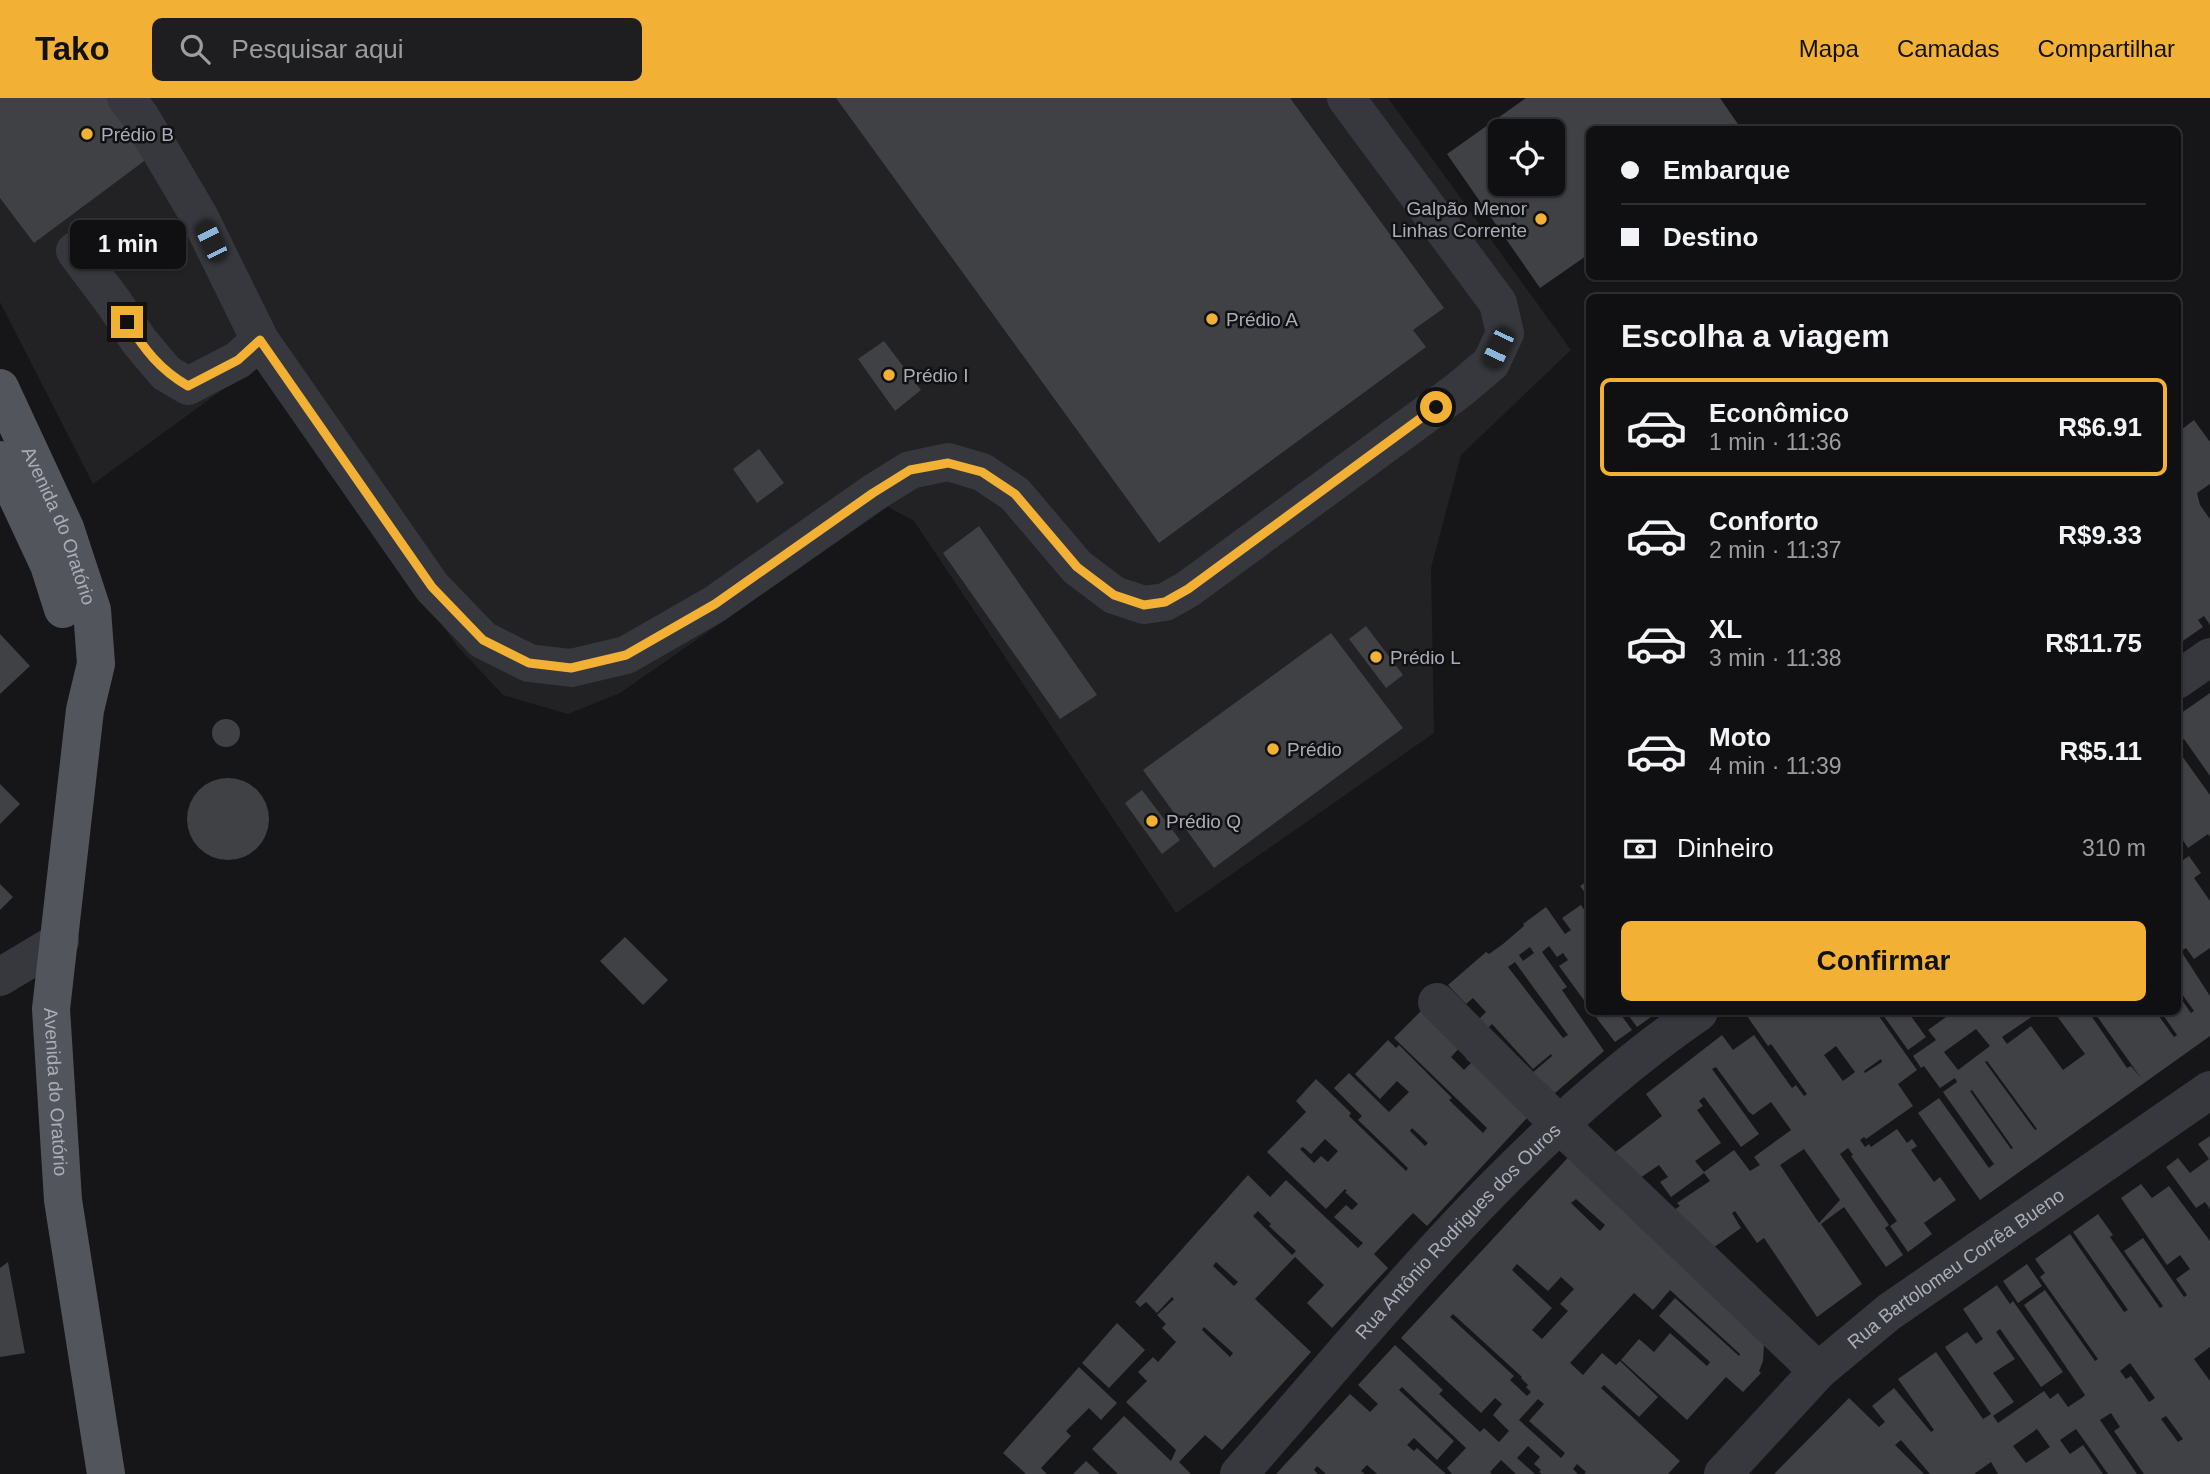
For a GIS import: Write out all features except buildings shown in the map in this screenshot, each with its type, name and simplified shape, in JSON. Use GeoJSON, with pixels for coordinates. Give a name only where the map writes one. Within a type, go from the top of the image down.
{"type":"FeatureCollection","features":[{"type":"Feature","properties":{"kind":"main road","name":"Avenida do Oratório"},"geometry":{"type":"LineString","coordinates":[[0,388],[65,528],[92,610],[96,664],[85,710],[51,1009],[63,1200],[106,1474]]}},
{"type":"Feature","properties":{"kind":"main road","name":"Avenida do Oratório"},"geometry":{"type":"LineString","coordinates":[[0,460],[49,565],[69,627],[85,710]]}},
{"type":"Feature","properties":{"kind":"street"},"geometry":{"type":"LineString","coordinates":[[126,98],[140,116],[199,216],[260,340],[432,587],[483,640],[529,663],[571,668],[626,655],[715,604],[910,470],[948,463],[982,472],[1015,494],[1077,567],[1114,595],[1144,605],[1165,602],[1188,589],[1459,390],[1491,363],[1505,333],[1498,303],[1346,98]]}},
{"type":"Feature","properties":{"kind":"street"},"geometry":{"type":"LineString","coordinates":[[75,251],[139,341],[166,373],[188,386],[238,360],[260,340]]}},
{"type":"Feature","properties":{"kind":"street"},"geometry":{"type":"LineString","coordinates":[[2181,677],[2210,657]]}},
{"type":"Feature","properties":{"kind":"street"},"geometry":{"type":"LineString","coordinates":[[0,977],[60,941]]}},
{"type":"Feature","properties":{"kind":"street"},"geometry":{"type":"LineString","coordinates":[[1437,1002],[1559,1124],[1818,1371]]}},
{"type":"Feature","properties":{"kind":"street","name":"Rua Antônio Rodrigues dos Ouros"},"geometry":{"type":"LineString","coordinates":[[1239,1474],[1514,1168],[1600,1086],[1695,1015]]}},
{"type":"Feature","properties":{"kind":"street","name":"Rua Bartolomeu Corrêa Bueno"},"geometry":{"type":"LineString","coordinates":[[1723,1474],[1818,1371],[1889,1312],[2210,1090]]}},
{"type":"Feature","properties":{"kind":"shaded area"},"geometry":{"type":"Polygon","coordinates":[[[0,98],[1388,98],[1571,350],[1461,455],[1431,568],[1434,733],[1176,913],[914,521],[888,507],[620,693],[568,714],[503,695],[458,647],[255,366],[93,484],[0,302],[0,98]]]}},
{"type":"Feature","properties":{"kind":"place","name":"Prédio B"},"geometry":{"type":"Point","coordinates":[87,134]}},
{"type":"Feature","properties":{"kind":"place","name":"Galpão Menor Linhas Corrente"},"geometry":{"type":"Point","coordinates":[1541,219]}},
{"type":"Feature","properties":{"kind":"place","name":"Prédio A"},"geometry":{"type":"Point","coordinates":[1212,319]}},
{"type":"Feature","properties":{"kind":"place","name":"Prédio I"},"geometry":{"type":"Point","coordinates":[889,375]}},
{"type":"Feature","properties":{"kind":"place","name":"Prédio L"},"geometry":{"type":"Point","coordinates":[1376,657]}},
{"type":"Feature","properties":{"kind":"place","name":"Prédio"},"geometry":{"type":"Point","coordinates":[1273,749]}},
{"type":"Feature","properties":{"kind":"place","name":"Prédio Q"},"geometry":{"type":"Point","coordinates":[1152,821]}},
{"type":"Feature","properties":{"kind":"route"},"geometry":{"type":"LineString","coordinates":[[127,322],[166,373],[188,386],[238,360],[260,340],[432,587],[483,640],[529,663],[571,668],[626,655],[715,604],[910,470],[948,463],[982,472],[1015,494],[1077,567],[1114,595],[1144,605],[1165,602],[1188,589],[1436,407]]}}]}
